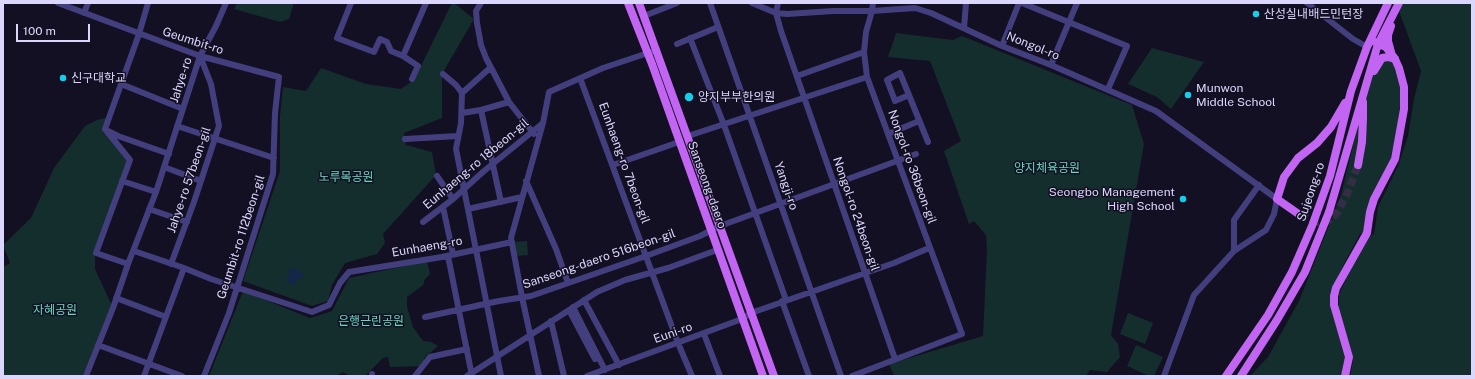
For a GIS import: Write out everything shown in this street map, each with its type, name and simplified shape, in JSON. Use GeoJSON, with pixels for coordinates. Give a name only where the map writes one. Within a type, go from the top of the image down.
{"type":"FeatureCollection","features":[{"type":"Feature","properties":{"kind":"main road","name":"Sanseong-daero"},"geometry":{"type":"LineString","coordinates":[[628,3],[762,376]]}},
{"type":"Feature","properties":{"kind":"main road","name":"Sanseong-daero"},"geometry":{"type":"LineString","coordinates":[[639,3],[774,376]]}},
{"type":"Feature","properties":{"kind":"main road","name":"Sujeong-ro"},"geometry":{"type":"LineString","coordinates":[[1226,376],[1268,315],[1292,272],[1312,226],[1330,176],[1352,91],[1373,45],[1388,3]]}},
{"type":"Feature","properties":{"kind":"main road","name":"Sujeong-ro"},"geometry":{"type":"LineString","coordinates":[[1241,376],[1277,320],[1305,272],[1329,212],[1366,84],[1373,45],[1399,3]]}},
{"type":"Feature","properties":{"kind":"main road"},"geometry":{"type":"LineString","coordinates":[[1345,376],[1349,358],[1334,305],[1334,296],[1336,288],[1367,233],[1370,212],[1374,199],[1395,159],[1402,121],[1405,95],[1402,76],[1389,47],[1388,41],[1388,35],[1394,20],[1394,12]]}},
{"type":"Feature","properties":{"kind":"main road"},"geometry":{"type":"LineString","coordinates":[[1373,45],[1386,48],[1395,59]]}},
{"type":"Feature","properties":{"kind":"main road"},"geometry":{"type":"LineString","coordinates":[[1366,84],[1382,58],[1388,57],[1395,59]]}},
{"type":"Feature","properties":{"kind":"main road"},"geometry":{"type":"LineString","coordinates":[[1300,214],[1277,199],[1281,183],[1288,170],[1298,158],[1317,143],[1331,127],[1352,91]]}},
{"type":"Feature","properties":{"kind":"main road"},"geometry":{"type":"LineString","coordinates":[[1358,165],[1364,118],[1362,96]]}},
{"type":"Feature","properties":{"kind":"street","name":"Geumbit-ro"},"geometry":{"type":"LineString","coordinates":[[58,3],[200,56],[279,77]]}},
{"type":"Feature","properties":{"kind":"street"},"geometry":{"type":"LineString","coordinates":[[84,13],[88,3]]}},
{"type":"Feature","properties":{"kind":"street"},"geometry":{"type":"LineString","coordinates":[[105,129],[139,34],[148,3]]}},
{"type":"Feature","properties":{"kind":"street","name":"Jahye-ro"},"geometry":{"type":"LineString","coordinates":[[86,376],[156,192],[200,56],[226,3]]}},
{"type":"Feature","properties":{"kind":"street"},"geometry":{"type":"LineString","coordinates":[[351,3],[337,38],[374,52],[380,39],[387,42],[391,51],[403,56],[418,66],[412,79]]}},
{"type":"Feature","properties":{"kind":"street"},"geometry":{"type":"LineString","coordinates":[[403,56],[426,3]]}},
{"type":"Feature","properties":{"kind":"street"},"geometry":{"type":"LineString","coordinates":[[481,3],[476,11],[478,30],[481,45],[490,68],[509,102],[538,138]]}},
{"type":"Feature","properties":{"kind":"street"},"geometry":{"type":"LineString","coordinates":[[644,16],[677,3]]}},
{"type":"Feature","properties":{"kind":"street","name":"Yangji-ro"},"geometry":{"type":"LineString","coordinates":[[710,3],[841,376]]}},
{"type":"Feature","properties":{"kind":"street","name":"Nongol-ro"},"geometry":{"type":"LineString","coordinates":[[752,3],[776,13],[787,14],[916,8],[1002,46],[1051,64],[1156,111],[1277,199]]}},
{"type":"Feature","properties":{"kind":"street","name":"Nongol-ro 24beon-gil"},"geometry":{"type":"LineString","coordinates":[[778,3],[776,13],[895,359]]}},
{"type":"Feature","properties":{"kind":"street","name":"Nongol-ro 36beon-gil"},"geometry":{"type":"LineString","coordinates":[[873,3],[866,32],[864,52],[867,77],[962,334],[895,359]]}},
{"type":"Feature","properties":{"kind":"street"},"geometry":{"type":"LineString","coordinates":[[964,28],[966,3]]}},
{"type":"Feature","properties":{"kind":"street"},"geometry":{"type":"LineString","coordinates":[[1002,46],[1021,3],[1127,46],[1108,89]]}},
{"type":"Feature","properties":{"kind":"street"},"geometry":{"type":"LineString","coordinates":[[1051,64],[1077,3]]}},
{"type":"Feature","properties":{"kind":"street"},"geometry":{"type":"LineString","coordinates":[[1307,3],[1353,39],[1373,45]]}},
{"type":"Feature","properties":{"kind":"street"},"geometry":{"type":"LineString","coordinates":[[677,44],[718,27]]}},
{"type":"Feature","properties":{"kind":"street"},"geometry":{"type":"LineString","coordinates":[[690,38],[724,125],[773,263],[809,376]]}},
{"type":"Feature","properties":{"kind":"street"},"geometry":{"type":"LineString","coordinates":[[538,376],[511,238],[549,92],[631,58],[657,51]]}},
{"type":"Feature","properties":{"kind":"street"},"geometry":{"type":"LineString","coordinates":[[797,76],[864,52]]}},
{"type":"Feature","properties":{"kind":"street","name":"Jahye-ro 57beon-gil"},"geometry":{"type":"LineString","coordinates":[[171,264],[202,181],[216,140],[219,126],[219,119],[211,84],[200,56]]}},
{"type":"Feature","properties":{"kind":"street"},"geometry":{"type":"LineString","coordinates":[[462,93],[490,68]]}},
{"type":"Feature","properties":{"kind":"street"},"geometry":{"type":"LineString","coordinates":[[909,95],[896,101],[887,80],[900,73],[909,95],[919,121],[928,142]]}},
{"type":"Feature","properties":{"kind":"street"},"geometry":{"type":"LineString","coordinates":[[443,74],[456,85],[462,93],[462,113],[456,149],[501,376]]}},
{"type":"Feature","properties":{"kind":"street","name":"Geumbit-ro 112beon-gil"},"geometry":{"type":"LineString","coordinates":[[204,376],[237,287],[273,174],[275,113],[279,77]]}},
{"type":"Feature","properties":{"kind":"street"},"geometry":{"type":"LineString","coordinates":[[688,136],[867,77]]}},
{"type":"Feature","properties":{"kind":"street","name":"Eunhaeng-ro 7beon-gil"},"geometry":{"type":"LineString","coordinates":[[580,78],[613,165],[651,273],[692,376]]}},
{"type":"Feature","properties":{"kind":"street"},"geometry":{"type":"LineString","coordinates":[[121,84],[183,109]]}},
{"type":"Feature","properties":{"kind":"street"},"geometry":{"type":"LineString","coordinates":[[462,113],[481,110],[509,102]]}},
{"type":"Feature","properties":{"kind":"street"},"geometry":{"type":"LineString","coordinates":[[481,110],[501,202]]}},
{"type":"Feature","properties":{"kind":"street"},"geometry":{"type":"LineString","coordinates":[[888,134],[919,121]]}},
{"type":"Feature","properties":{"kind":"street","name":"Eunhaeng-ro 18beon-gil"},"geometry":{"type":"LineString","coordinates":[[423,222],[453,199],[542,123]]}},
{"type":"Feature","properties":{"kind":"street"},"geometry":{"type":"LineString","coordinates":[[178,126],[216,140],[274,158]]}},
{"type":"Feature","properties":{"kind":"street"},"geometry":{"type":"LineString","coordinates":[[105,129],[118,136],[169,154]]}},
{"type":"Feature","properties":{"kind":"street"},"geometry":{"type":"LineString","coordinates":[[105,129],[130,160],[96,253],[128,264]]}},
{"type":"Feature","properties":{"kind":"street"},"geometry":{"type":"LineString","coordinates":[[405,139],[458,136]]}},
{"type":"Feature","properties":{"kind":"street"},"geometry":{"type":"LineString","coordinates":[[613,165],[679,142]]}},
{"type":"Feature","properties":{"kind":"street","name":"Sanseong-daero 516beon-gil"},"geometry":{"type":"LineString","coordinates":[[425,316],[531,296],[646,256],[720,226],[916,154]]}},
{"type":"Feature","properties":{"kind":"street"},"geometry":{"type":"LineString","coordinates":[[164,167],[202,181]]}},
{"type":"Feature","properties":{"kind":"street"},"geometry":{"type":"LineString","coordinates":[[438,176],[453,199]]}},
{"type":"Feature","properties":{"kind":"street"},"geometry":{"type":"LineString","coordinates":[[122,181],[156,192]]}},
{"type":"Feature","properties":{"kind":"street"},"geometry":{"type":"LineString","coordinates":[[526,181],[556,249],[568,283]]}},
{"type":"Feature","properties":{"kind":"street"},"geometry":{"type":"LineString","coordinates":[[1234,252],[1234,220],[1259,186]]}},
{"type":"Feature","properties":{"kind":"street"},"geometry":{"type":"LineString","coordinates":[[468,209],[522,197]]}},
{"type":"Feature","properties":{"kind":"street"},"geometry":{"type":"LineString","coordinates":[[1164,376],[1194,296],[1234,252],[1266,230],[1274,214],[1277,199]]}},
{"type":"Feature","properties":{"kind":"street"},"geometry":{"type":"LineString","coordinates":[[443,207],[470,375],[529,335],[597,292],[625,280],[651,273],[717,250]]}},
{"type":"Feature","properties":{"kind":"street"},"geometry":{"type":"LineString","coordinates":[[149,209],[187,222]]}},
{"type":"Feature","properties":{"kind":"street","name":"Eunhaeng-ro"},"geometry":{"type":"LineString","coordinates":[[134,251],[211,279],[312,312],[329,305],[340,283],[349,272],[450,255],[512,242]]}},
{"type":"Feature","properties":{"kind":"street","name":"Euni-ro"},"geometry":{"type":"LineString","coordinates":[[587,376],[704,334],[742,319],[751,313],[894,263],[930,248]]}},
{"type":"Feature","properties":{"kind":"street"},"geometry":{"type":"LineString","coordinates":[[144,376],[184,268]]}},
{"type":"Feature","properties":{"kind":"street"},"geometry":{"type":"LineString","coordinates":[[116,298],[166,318]]}},
{"type":"Feature","properties":{"kind":"street"},"geometry":{"type":"LineString","coordinates":[[584,300],[618,365]]}},
{"type":"Feature","properties":{"kind":"street"},"geometry":{"type":"LineString","coordinates":[[571,309],[603,370]]}},
{"type":"Feature","properties":{"kind":"street"},"geometry":{"type":"LineString","coordinates":[[551,321],[564,376]]}},
{"type":"Feature","properties":{"kind":"street"},"geometry":{"type":"LineString","coordinates":[[704,334],[720,376]]}},
{"type":"Feature","properties":{"kind":"street"},"geometry":{"type":"LineString","coordinates":[[98,345],[182,376]]}},
{"type":"Feature","properties":{"kind":"street"},"geometry":{"type":"LineString","coordinates":[[415,376],[430,357],[467,349]]}},
{"type":"Feature","properties":{"kind":"street"},"geometry":{"type":"LineString","coordinates":[[852,376],[895,359]]}},
{"type":"Feature","properties":{"kind":"green space"},"geometry":{"type":"Polygon","coordinates":[[[237,3],[294,3],[289,19],[280,22],[234,9],[237,3]]]}},
{"type":"Feature","properties":{"kind":"green space","name":"노루목공원"},"geometry":{"type":"Polygon","coordinates":[[[452,3],[474,19],[442,74],[442,118],[404,133],[406,145],[432,152],[436,175],[383,234],[385,243],[377,254],[345,263],[332,285],[328,301],[312,306],[243,281],[280,171],[280,116],[283,87],[306,91],[321,68],[366,84],[401,89],[414,80],[452,3]]]}},
{"type":"Feature","properties":{"kind":"green space"},"geometry":{"type":"Polygon","coordinates":[[[1403,3],[1472,3],[1472,376],[1350,376],[1353,361],[1351,349],[1339,312],[1339,294],[1369,237],[1374,234],[1378,207],[1398,166],[1408,136],[1414,99],[1421,71],[1399,11],[1403,3]]]}},
{"type":"Feature","properties":{"kind":"green space","name":"양지체육공원"},"geometry":{"type":"Polygon","coordinates":[[[896,33],[953,40],[962,36],[1132,105],[1144,144],[1111,335],[1118,344],[1120,357],[1107,372],[1090,370],[1086,376],[894,376],[889,364],[983,336],[987,249],[986,235],[974,221],[969,224],[944,151],[961,141],[930,61],[888,57],[896,33]]]}},
{"type":"Feature","properties":{"kind":"green space"},"geometry":{"type":"Polygon","coordinates":[[[1152,48],[1204,62],[1171,109],[1157,97],[1128,84],[1152,48]]]}},
{"type":"Feature","properties":{"kind":"green space"},"geometry":{"type":"Polygon","coordinates":[[[1385,57],[1394,64],[1399,77],[1401,96],[1398,121],[1390,163],[1366,231],[1360,234],[1331,292],[1331,309],[1345,358],[1341,376],[1250,376],[1268,357],[1299,301],[1341,195],[1367,88],[1377,62],[1385,57]]]}},
{"type":"Feature","properties":{"kind":"green space","name":"자혜공원"},"geometry":{"type":"Polygon","coordinates":[[[109,117],[104,129],[130,160],[95,258],[95,269],[113,308],[86,376],[3,376],[3,267],[10,263],[3,245],[31,218],[54,168],[85,126],[97,120],[109,117]]]}},
{"type":"Feature","properties":{"kind":"green space"},"geometry":{"type":"Polygon","coordinates":[[[527,241],[528,255],[516,256],[515,242],[527,241]]]}},
{"type":"Feature","properties":{"kind":"green space","name":"은행근린공원"},"geometry":{"type":"Polygon","coordinates":[[[427,261],[430,274],[425,279],[423,285],[407,297],[407,307],[413,327],[423,341],[431,342],[438,346],[424,358],[425,366],[390,367],[388,357],[383,358],[365,376],[350,376],[343,372],[336,376],[209,376],[243,291],[310,318],[332,311],[349,278],[427,261]]]}},
{"type":"Feature","properties":{"kind":"green space"},"geometry":{"type":"Polygon","coordinates":[[[1128,313],[1153,323],[1145,344],[1120,334],[1128,313]]]}},
{"type":"Feature","properties":{"kind":"green space"},"geometry":{"type":"Polygon","coordinates":[[[1136,345],[1163,357],[1154,376],[1149,376],[1127,366],[1136,345]]]}},
{"type":"Feature","properties":{"kind":"water"},"geometry":{"type":"Polygon","coordinates":[[[291,267],[305,274],[303,277],[297,279],[294,285],[286,281],[291,267]]]}},
{"type":"Feature","properties":{"kind":"tunnel"},"geometry":{"type":"LineString","coordinates":[[1300,215],[1318,222],[1327,221],[1337,213],[1348,192],[1358,165]]}},
{"type":"Feature","properties":{"kind":"place","name":"산성실내배드민턴장"},"geometry":{"type":"Point","coordinates":[1256,14]}},
{"type":"Feature","properties":{"kind":"place","name":"신구대학교"},"geometry":{"type":"Point","coordinates":[63,78]}},
{"type":"Feature","properties":{"kind":"place","name":"Munwon Middle School"},"geometry":{"type":"Point","coordinates":[1188,95]}},
{"type":"Feature","properties":{"kind":"place","name":"양지부부한의원"},"geometry":{"type":"Point","coordinates":[689,97]}},
{"type":"Feature","properties":{"kind":"place","name":"Seongbo Management High School"},"geometry":{"type":"Point","coordinates":[1183,199]}}]}
